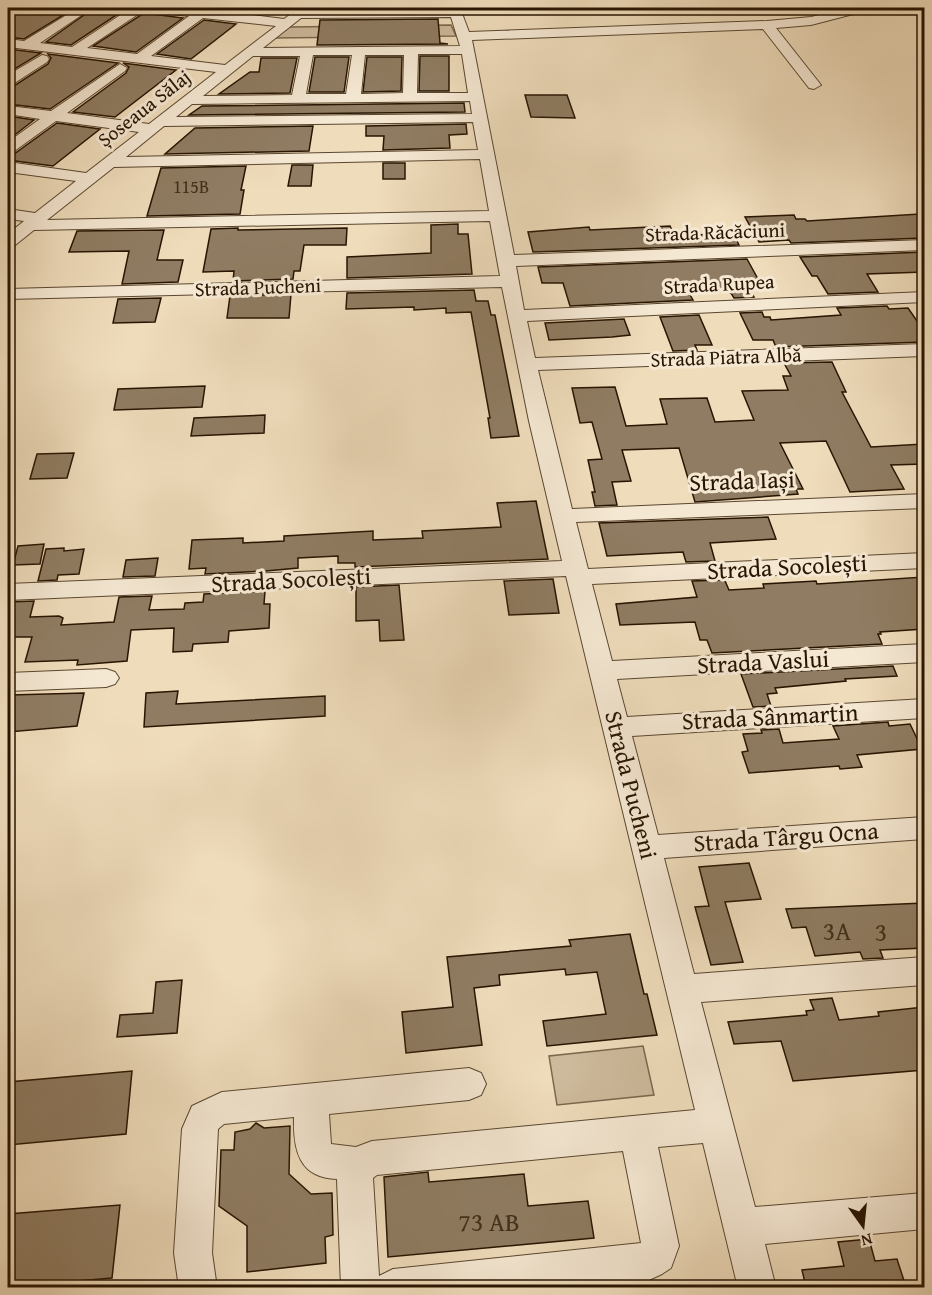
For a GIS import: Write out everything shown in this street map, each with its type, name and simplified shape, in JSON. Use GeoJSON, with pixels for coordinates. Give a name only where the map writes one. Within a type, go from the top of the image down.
{"type":"FeatureCollection","features":[{"type":"Feature","properties":{"kind":"street"},"geometry":{"type":"LineString","coordinates":[[8,12],[16,8]]}},
{"type":"Feature","properties":{"kind":"street"},"geometry":{"type":"LineString","coordinates":[[27,45],[86,8]]}},
{"type":"Feature","properties":{"kind":"street"},"geometry":{"type":"LineString","coordinates":[[74,51],[139,8]]}},
{"type":"Feature","properties":{"kind":"street"},"geometry":{"type":"LineString","coordinates":[[147,8],[262,20],[296,13],[323,11],[460,27],[767,25],[811,21],[861,8]]}},
{"type":"Feature","properties":{"kind":"street"},"geometry":{"type":"LineString","coordinates":[[140,58],[202,13]]}},
{"type":"Feature","properties":{"kind":"street","name":"Șoseaua Sălaj"},"geometry":{"type":"LineString","coordinates":[[8,242],[20,219],[85,181],[296,13]]}},
{"type":"Feature","properties":{"kind":"street"},"geometry":{"type":"LineString","coordinates":[[241,36],[262,20]]}},
{"type":"Feature","properties":{"kind":"street"},"geometry":{"type":"LineString","coordinates":[[767,25],[814,85]]}},
{"type":"Feature","properties":{"kind":"street"},"geometry":{"type":"LineString","coordinates":[[249,52],[411,51],[460,27]]}},
{"type":"Feature","properties":{"kind":"street","name":"Strada Pucheni"},"geometry":{"type":"LineString","coordinates":[[460,27],[478,107],[516,316],[562,516],[648,847],[757,1287]]}},
{"type":"Feature","properties":{"kind":"street"},"geometry":{"type":"LineString","coordinates":[[8,43],[228,69]]}},
{"type":"Feature","properties":{"kind":"street"},"geometry":{"type":"LineString","coordinates":[[353,98],[359,51]]}},
{"type":"Feature","properties":{"kind":"street"},"geometry":{"type":"LineString","coordinates":[[410,97],[411,51]]}},
{"type":"Feature","properties":{"kind":"street"},"geometry":{"type":"LineString","coordinates":[[298,99],[307,52]]}},
{"type":"Feature","properties":{"kind":"street"},"geometry":{"type":"LineString","coordinates":[[8,54],[214,79]]}},
{"type":"Feature","properties":{"kind":"street"},"geometry":{"type":"LineString","coordinates":[[204,66],[215,57]]}},
{"type":"Feature","properties":{"kind":"street"},"geometry":{"type":"LineString","coordinates":[[8,81],[42,59]]}},
{"type":"Feature","properties":{"kind":"street"},"geometry":{"type":"LineString","coordinates":[[8,149],[120,68]]}},
{"type":"Feature","properties":{"kind":"street"},"geometry":{"type":"LineString","coordinates":[[188,100],[410,97],[478,107]]}},
{"type":"Feature","properties":{"kind":"street"},"geometry":{"type":"LineString","coordinates":[[8,110],[129,126],[156,126],[478,107]]}},
{"type":"Feature","properties":{"kind":"street"},"geometry":{"type":"LineString","coordinates":[[113,138],[141,116]]}},
{"type":"Feature","properties":{"kind":"street"},"geometry":{"type":"LineString","coordinates":[[110,162],[486,154]]}},
{"type":"Feature","properties":{"kind":"street"},"geometry":{"type":"LineString","coordinates":[[66,175],[79,165]]}},
{"type":"Feature","properties":{"kind":"street"},"geometry":{"type":"LineString","coordinates":[[8,167],[66,175],[85,181]]}},
{"type":"Feature","properties":{"kind":"street"},"geometry":{"type":"LineString","coordinates":[[8,174],[85,181]]}},
{"type":"Feature","properties":{"kind":"street"},"geometry":{"type":"LineString","coordinates":[[20,219],[497,216]]}},
{"type":"Feature","properties":{"kind":"street","name":"Strada Răcăciuni"},"geometry":{"type":"LineString","coordinates":[[508,271],[924,245]]}},
{"type":"Feature","properties":{"kind":"street","name":"Strada Pucheni"},"geometry":{"type":"LineString","coordinates":[[8,294],[508,271]]}},
{"type":"Feature","properties":{"kind":"street","name":"Strada Rupea"},"geometry":{"type":"LineString","coordinates":[[516,316],[924,297]]}},
{"type":"Feature","properties":{"kind":"street","name":"Strada Piatra Albă"},"geometry":{"type":"LineString","coordinates":[[527,364],[924,350]]}},
{"type":"Feature","properties":{"kind":"street","name":"Strada Iași"},"geometry":{"type":"LineString","coordinates":[[562,516],[924,501]]}},
{"type":"Feature","properties":{"kind":"street","name":"Strada Socolești"},"geometry":{"type":"LineString","coordinates":[[8,592],[924,560]]}},
{"type":"Feature","properties":{"kind":"street","name":"Strada Vaslui"},"geometry":{"type":"LineString","coordinates":[[602,671],[924,653]]}},
{"type":"Feature","properties":{"kind":"street"},"geometry":{"type":"LineString","coordinates":[[8,682],[106,678]]}},
{"type":"Feature","properties":{"kind":"street","name":"Strada Sânmartin"},"geometry":{"type":"LineString","coordinates":[[616,727],[924,708]]}},
{"type":"Feature","properties":{"kind":"street","name":"Strada Târgu Ocna"},"geometry":{"type":"LineString","coordinates":[[648,847],[924,828]]}},
{"type":"Feature","properties":{"kind":"street"},"geometry":{"type":"LineString","coordinates":[[683,989],[924,972]]}},
{"type":"Feature","properties":{"kind":"street"},"geometry":{"type":"LineString","coordinates":[[198,1287],[193,1253],[201,1120],[209,1113],[222,1108],[470,1084]]}},
{"type":"Feature","properties":{"kind":"street"},"geometry":{"type":"LineString","coordinates":[[312,1100],[313,1144],[317,1157],[324,1161],[349,1161],[359,1166]]}},
{"type":"Feature","properties":{"kind":"street"},"geometry":{"type":"LineString","coordinates":[[360,1287],[355,1178],[359,1166],[372,1158],[717,1125]]}},
{"type":"Feature","properties":{"kind":"street"},"geometry":{"type":"LineString","coordinates":[[393,1287],[649,1261],[658,1255],[660,1246],[637,1133]]}},
{"type":"Feature","properties":{"kind":"street"},"geometry":{"type":"LineString","coordinates":[[742,1227],[924,1211]]}},
{"type":"Feature","properties":{"kind":"shaded area"},"geometry":{"type":"Polygon","coordinates":[[[451,25],[456,36],[274,38],[289,27],[451,25]]]}},
{"type":"Feature","properties":{"kind":"shaded area"},"geometry":{"type":"Polygon","coordinates":[[[643,1046],[654,1095],[557,1105],[549,1056],[643,1046]]]}},
{"type":"Feature","properties":{"kind":"building"},"geometry":{"type":"Polygon","coordinates":[[[24,8],[75,8],[24,39],[8,37],[8,18],[24,8]]]}},
{"type":"Feature","properties":{"kind":"building"},"geometry":{"type":"Polygon","coordinates":[[[94,8],[124,10],[71,45],[46,42],[94,8]]]}},
{"type":"Feature","properties":{"kind":"building"},"geometry":{"type":"Polygon","coordinates":[[[144,13],[183,18],[136,52],[93,46],[144,13]]]}},
{"type":"Feature","properties":{"kind":"building"},"geometry":{"type":"Polygon","coordinates":[[[438,19],[440,43],[448,44],[317,45],[320,20],[438,19]]]}},
{"type":"Feature","properties":{"kind":"building"},"geometry":{"type":"Polygon","coordinates":[[[204,20],[236,24],[191,59],[157,54],[204,20]]]}},
{"type":"Feature","properties":{"kind":"building"},"geometry":{"type":"Polygon","coordinates":[[[8,49],[41,53],[8,73],[8,49]]]}},
{"type":"Feature","properties":{"kind":"building"},"geometry":{"type":"Polygon","coordinates":[[[48,54],[118,63],[50,109],[8,104],[8,87],[14,86],[48,64],[51,58],[48,54]]]}},
{"type":"Feature","properties":{"kind":"building"},"geometry":{"type":"Polygon","coordinates":[[[420,56],[449,56],[449,91],[419,91],[420,56]]]}},
{"type":"Feature","properties":{"kind":"building"},"geometry":{"type":"Polygon","coordinates":[[[315,57],[349,57],[344,92],[309,92],[315,57]]]}},
{"type":"Feature","properties":{"kind":"building"},"geometry":{"type":"Polygon","coordinates":[[[367,57],[402,57],[401,91],[363,92],[367,57]]]}},
{"type":"Feature","properties":{"kind":"building"},"geometry":{"type":"Polygon","coordinates":[[[261,58],[297,58],[290,93],[219,94],[250,72],[259,72],[261,58]]]}},
{"type":"Feature","properties":{"kind":"building"},"geometry":{"type":"Polygon","coordinates":[[[123,63],[176,70],[115,117],[73,112],[126,73],[129,67],[123,63]]]}},
{"type":"Feature","properties":{"kind":"building"},"geometry":{"type":"Polygon","coordinates":[[[525,95],[567,95],[575,118],[531,117],[525,95]]]}},
{"type":"Feature","properties":{"kind":"building"},"geometry":{"type":"Polygon","coordinates":[[[464,103],[465,112],[189,115],[202,106],[464,103]]]}},
{"type":"Feature","properties":{"kind":"building"},"geometry":{"type":"Polygon","coordinates":[[[8,116],[34,120],[8,140],[8,116]]]}},
{"type":"Feature","properties":{"kind":"building"},"geometry":{"type":"Polygon","coordinates":[[[57,123],[100,129],[53,166],[8,160],[8,156],[57,123]]]}},
{"type":"Feature","properties":{"kind":"building"},"geometry":{"type":"Polygon","coordinates":[[[466,124],[467,134],[449,135],[450,148],[383,150],[384,136],[366,136],[366,126],[466,124]]]}},
{"type":"Feature","properties":{"kind":"building"},"geometry":{"type":"Polygon","coordinates":[[[313,126],[309,151],[165,154],[195,128],[313,126]]]}},
{"type":"Feature","properties":{"kind":"building"},"geometry":{"type":"Polygon","coordinates":[[[383,163],[405,163],[405,179],[383,179],[383,163]]]}},
{"type":"Feature","properties":{"kind":"building"},"geometry":{"type":"Polygon","coordinates":[[[292,165],[313,165],[311,186],[288,186],[292,165]]]}},
{"type":"Feature","properties":{"kind":"building"},"geometry":{"type":"Polygon","coordinates":[[[246,166],[241,190],[244,190],[240,214],[147,216],[161,168],[246,166]]]}},
{"type":"Feature","properties":{"kind":"building"},"geometry":{"type":"Polygon","coordinates":[[[920,214],[924,221],[924,238],[791,243],[789,240],[759,242],[745,217],[794,215],[796,219],[807,221],[920,214]]]}},
{"type":"Feature","properties":{"kind":"building"},"geometry":{"type":"Polygon","coordinates":[[[458,224],[458,234],[468,234],[472,274],[347,278],[347,257],[431,253],[431,225],[458,224]]]}},
{"type":"Feature","properties":{"kind":"building"},"geometry":{"type":"Polygon","coordinates":[[[670,226],[675,236],[733,233],[739,245],[533,252],[528,232],[589,227],[590,230],[670,226]]]}},
{"type":"Feature","properties":{"kind":"building"},"geometry":{"type":"Polygon","coordinates":[[[238,228],[238,230],[347,228],[346,245],[304,245],[300,271],[294,271],[293,279],[233,281],[234,271],[203,272],[211,229],[238,228]]]}},
{"type":"Feature","properties":{"kind":"building"},"geometry":{"type":"Polygon","coordinates":[[[164,230],[157,260],[183,260],[178,282],[122,284],[129,251],[69,252],[77,231],[164,230]]]}},
{"type":"Feature","properties":{"kind":"building"},"geometry":{"type":"Polygon","coordinates":[[[924,252],[924,272],[867,274],[878,292],[828,294],[817,276],[812,276],[800,257],[924,252]]]}},
{"type":"Feature","properties":{"kind":"building"},"geometry":{"type":"Polygon","coordinates":[[[747,259],[758,279],[744,280],[754,297],[734,298],[727,291],[689,293],[693,300],[570,306],[563,283],[542,283],[538,267],[747,259]]]}},
{"type":"Feature","properties":{"kind":"building"},"geometry":{"type":"Polygon","coordinates":[[[474,290],[476,301],[488,301],[491,315],[495,315],[519,436],[491,438],[488,418],[490,418],[471,312],[446,313],[446,308],[414,310],[414,307],[346,309],[347,293],[474,290]]]}},
{"type":"Feature","properties":{"kind":"building"},"geometry":{"type":"Polygon","coordinates":[[[291,294],[289,318],[227,318],[230,296],[291,294]]]}},
{"type":"Feature","properties":{"kind":"building"},"geometry":{"type":"Polygon","coordinates":[[[161,298],[155,322],[113,323],[118,299],[161,298]]]}},
{"type":"Feature","properties":{"kind":"building"},"geometry":{"type":"Polygon","coordinates":[[[887,306],[889,309],[908,308],[924,331],[924,342],[776,347],[773,340],[753,340],[740,313],[762,312],[764,317],[770,317],[771,320],[841,315],[837,308],[887,306]]]}},
{"type":"Feature","properties":{"kind":"building"},"geometry":{"type":"Polygon","coordinates":[[[699,315],[712,345],[695,345],[697,350],[673,351],[660,317],[699,315]]]}},
{"type":"Feature","properties":{"kind":"building"},"geometry":{"type":"Polygon","coordinates":[[[624,319],[630,335],[612,337],[549,340],[545,323],[624,319]]]}},
{"type":"Feature","properties":{"kind":"building"},"geometry":{"type":"Polygon","coordinates":[[[832,362],[846,392],[842,392],[871,447],[924,444],[924,464],[891,465],[904,489],[850,492],[826,441],[780,443],[803,489],[796,489],[798,494],[695,502],[679,448],[622,450],[631,481],[612,482],[617,505],[595,506],[592,492],[595,492],[588,460],[602,459],[592,422],[580,423],[572,388],[615,387],[626,426],[667,424],[660,399],[707,398],[715,422],[754,420],[742,391],[788,390],[783,376],[791,376],[784,363],[832,362]]]}},
{"type":"Feature","properties":{"kind":"building"},"geometry":{"type":"Polygon","coordinates":[[[205,386],[202,407],[114,410],[118,389],[205,386]]]}},
{"type":"Feature","properties":{"kind":"building"},"geometry":{"type":"Polygon","coordinates":[[[265,415],[264,433],[191,436],[194,418],[265,415]]]}},
{"type":"Feature","properties":{"kind":"building"},"geometry":{"type":"Polygon","coordinates":[[[74,453],[67,478],[30,479],[37,454],[74,453]]]}},
{"type":"Feature","properties":{"kind":"building"},"geometry":{"type":"Polygon","coordinates":[[[536,501],[548,559],[355,567],[355,563],[338,563],[338,556],[298,558],[298,568],[266,571],[205,574],[206,568],[189,569],[192,540],[243,538],[243,543],[284,541],[284,536],[373,531],[373,540],[423,538],[422,531],[501,527],[497,503],[536,501]]]}},
{"type":"Feature","properties":{"kind":"building"},"geometry":{"type":"Polygon","coordinates":[[[768,517],[776,539],[710,543],[715,561],[686,562],[683,552],[607,556],[599,523],[768,517]]]}},
{"type":"Feature","properties":{"kind":"building"},"geometry":{"type":"Polygon","coordinates":[[[44,544],[40,564],[13,565],[18,546],[44,544]]]}},
{"type":"Feature","properties":{"kind":"building"},"geometry":{"type":"Polygon","coordinates":[[[64,548],[64,551],[84,549],[79,574],[58,575],[57,580],[38,581],[46,549],[64,548]]]}},
{"type":"Feature","properties":{"kind":"building"},"geometry":{"type":"Polygon","coordinates":[[[158,558],[155,576],[123,577],[126,560],[158,558]]]}},
{"type":"Feature","properties":{"kind":"building"},"geometry":{"type":"Polygon","coordinates":[[[924,577],[924,629],[880,632],[881,634],[878,634],[882,644],[712,653],[707,640],[700,640],[695,622],[620,625],[616,604],[697,597],[692,581],[721,580],[725,581],[729,590],[764,588],[763,584],[816,581],[817,584],[924,577]]]}},
{"type":"Feature","properties":{"kind":"building"},"geometry":{"type":"Polygon","coordinates":[[[553,579],[559,613],[509,615],[504,581],[553,579]]]}},
{"type":"Feature","properties":{"kind":"building"},"geometry":{"type":"Polygon","coordinates":[[[399,585],[404,640],[380,641],[379,620],[356,621],[356,587],[399,585]]]}},
{"type":"Feature","properties":{"kind":"building"},"geometry":{"type":"Polygon","coordinates":[[[265,591],[264,604],[270,604],[269,628],[229,631],[228,642],[193,644],[192,651],[173,652],[174,628],[131,630],[127,661],[77,665],[78,660],[25,662],[32,637],[8,637],[8,602],[34,601],[30,617],[59,616],[63,618],[61,625],[114,622],[119,597],[152,596],[149,610],[184,609],[185,603],[203,602],[204,594],[265,591]]]}},
{"type":"Feature","properties":{"kind":"building"},"geometry":{"type":"Polygon","coordinates":[[[893,666],[897,676],[845,679],[846,681],[775,688],[777,693],[767,694],[771,706],[753,707],[741,674],[893,666]]]}},
{"type":"Feature","properties":{"kind":"building"},"geometry":{"type":"Polygon","coordinates":[[[178,691],[176,704],[325,696],[325,716],[144,727],[146,693],[178,691]]]}},
{"type":"Feature","properties":{"kind":"building"},"geometry":{"type":"Polygon","coordinates":[[[84,693],[77,726],[8,732],[10,695],[84,693]]]}},
{"type":"Feature","properties":{"kind":"building"},"geometry":{"type":"Polygon","coordinates":[[[888,722],[889,726],[910,724],[922,749],[857,755],[862,767],[840,769],[839,766],[749,773],[742,752],[748,751],[743,734],[762,733],[761,730],[779,729],[783,743],[839,739],[833,726],[888,722]]]}},
{"type":"Feature","properties":{"kind":"building"},"geometry":{"type":"Polygon","coordinates":[[[749,863],[761,899],[725,902],[743,962],[711,965],[695,907],[709,906],[699,867],[749,863]]]}},
{"type":"Feature","properties":{"kind":"building"},"geometry":{"type":"Polygon","coordinates":[[[924,903],[924,948],[880,950],[883,958],[863,959],[860,952],[815,956],[806,927],[792,928],[786,909],[924,903]]]}},
{"type":"Feature","properties":{"kind":"building"},"geometry":{"type":"Polygon","coordinates":[[[630,934],[644,994],[647,994],[657,1035],[547,1046],[543,1021],[606,1014],[597,972],[566,975],[565,969],[499,975],[500,985],[474,988],[482,1045],[406,1053],[402,1012],[453,1007],[447,957],[571,946],[569,940],[630,934]]]}},
{"type":"Feature","properties":{"kind":"building"},"geometry":{"type":"Polygon","coordinates":[[[182,980],[177,1033],[117,1037],[120,1015],[153,1013],[156,982],[182,980]]]}},
{"type":"Feature","properties":{"kind":"building"},"geometry":{"type":"Polygon","coordinates":[[[832,998],[839,1020],[879,1016],[878,1012],[924,1007],[924,1070],[793,1081],[781,1041],[734,1044],[728,1022],[807,1015],[806,1011],[814,1010],[810,1000],[832,998]]]}},
{"type":"Feature","properties":{"kind":"building"},"geometry":{"type":"Polygon","coordinates":[[[132,1071],[126,1134],[8,1145],[8,1082],[132,1071]]]}},
{"type":"Feature","properties":{"kind":"building"},"geometry":{"type":"Polygon","coordinates":[[[256,1123],[264,1128],[290,1126],[289,1174],[311,1194],[332,1193],[333,1235],[325,1237],[326,1263],[247,1272],[247,1226],[219,1206],[221,1150],[234,1150],[235,1132],[250,1129],[256,1123]]]}},
{"type":"Feature","properties":{"kind":"building"},"geometry":{"type":"Polygon","coordinates":[[[428,1172],[429,1182],[524,1174],[528,1206],[588,1201],[594,1238],[388,1257],[384,1177],[428,1172]]]}},
{"type":"Feature","properties":{"kind":"building"},"geometry":{"type":"Polygon","coordinates":[[[120,1205],[112,1278],[8,1287],[8,1214],[120,1205]]]}},
{"type":"Feature","properties":{"kind":"building"},"geometry":{"type":"Polygon","coordinates":[[[869,1239],[875,1261],[897,1259],[906,1287],[806,1287],[802,1270],[844,1266],[838,1242],[869,1239]]]}}]}
